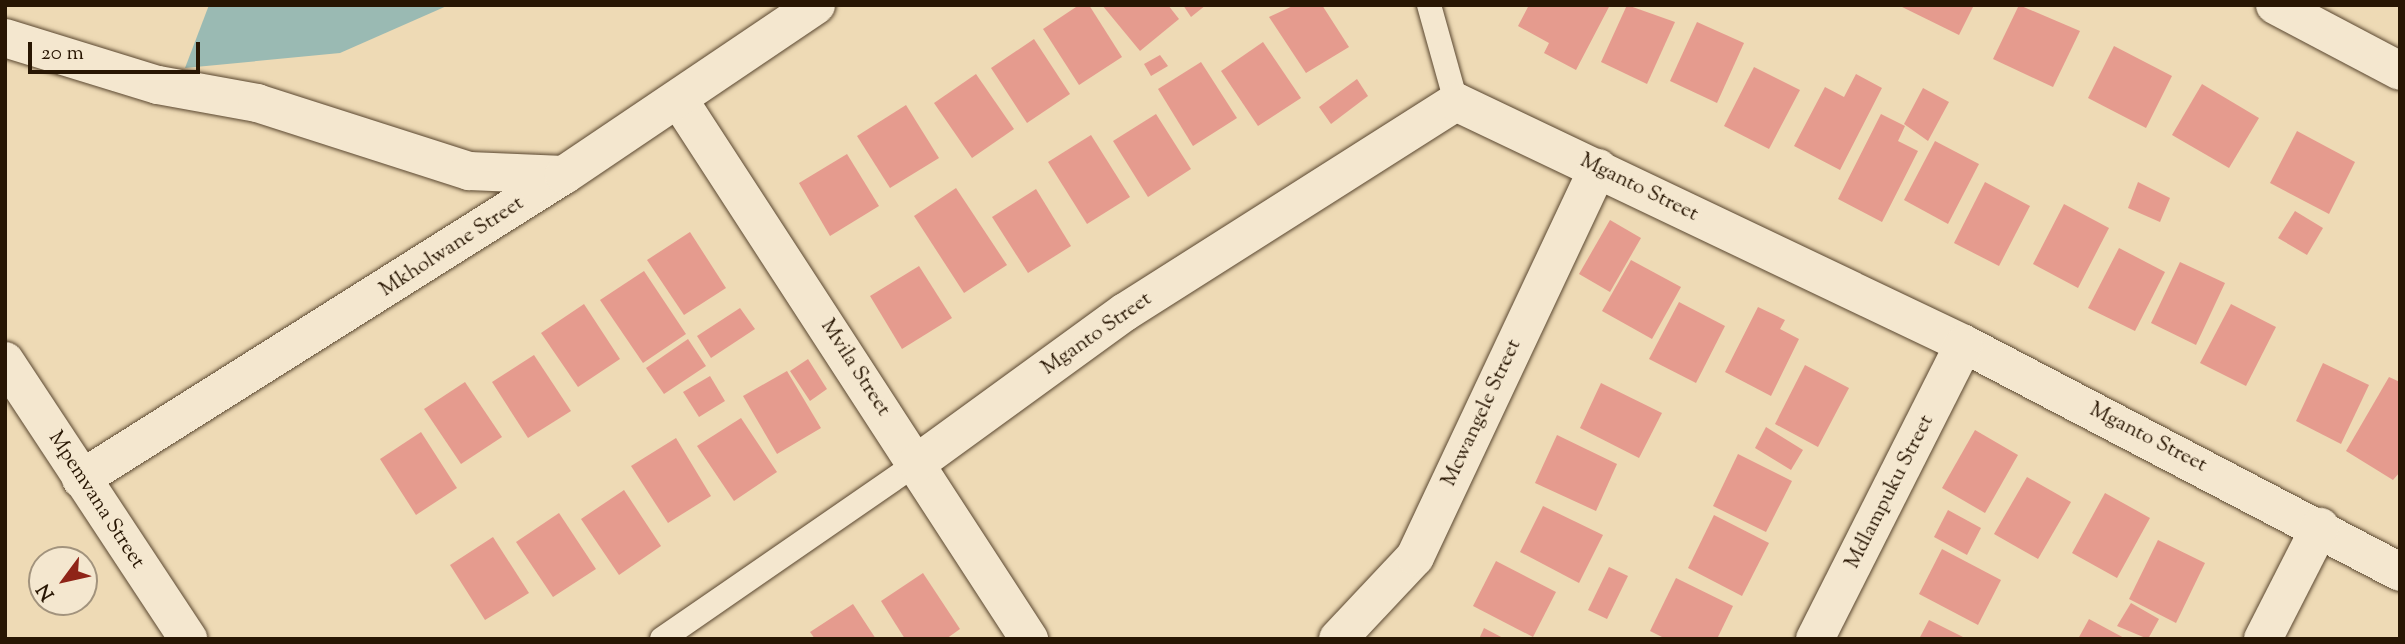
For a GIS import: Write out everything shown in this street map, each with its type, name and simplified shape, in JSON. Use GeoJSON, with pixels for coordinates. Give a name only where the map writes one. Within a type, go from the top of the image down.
{"type":"FeatureCollection","features":[{"type":"Feature","properties":{"kind":"street","name":"Mkholwane Street"},"geometry":{"type":"LineString","coordinates":[[81,479],[564,175],[679,100],[816,5]]}},
{"type":"Feature","properties":{"kind":"street"},"geometry":{"type":"LineString","coordinates":[[2275,5],[2400,71]]}},
{"type":"Feature","properties":{"kind":"street"},"geometry":{"type":"LineString","coordinates":[[5,38],[158,85],[257,103],[469,171],[564,175]]}},
{"type":"Feature","properties":{"kind":"street","name":"Mvila Street"},"geometry":{"type":"LineString","coordinates":[[679,100],[1029,639]]}},
{"type":"Feature","properties":{"kind":"street","name":"Mganto Street"},"geometry":{"type":"LineString","coordinates":[[917,463],[1125,312],[1456,102],[1964,345],[2320,527],[2400,572]]}},
{"type":"Feature","properties":{"kind":"street","name":"Mcwangele Street"},"geometry":{"type":"LineString","coordinates":[[1338,639],[1415,557],[1598,168]]}},
{"type":"Feature","properties":{"kind":"street","name":"Mdlampuku Street"},"geometry":{"type":"LineString","coordinates":[[1815,639],[1964,345]]}},
{"type":"Feature","properties":{"kind":"street","name":"Mpemvana Street"},"geometry":{"type":"LineString","coordinates":[[5,361],[188,639]]}},
{"type":"Feature","properties":{"kind":"street"},"geometry":{"type":"LineString","coordinates":[[2263,639],[2320,527]]}},
{"type":"Feature","properties":{"kind":"lane"},"geometry":{"type":"LineString","coordinates":[[1429,5],[1456,102]]}},
{"type":"Feature","properties":{"kind":"lane"},"geometry":{"type":"LineString","coordinates":[[662,639],[917,463]]}},
{"type":"Feature","properties":{"kind":"water"},"geometry":{"type":"Polygon","coordinates":[[[209,5],[449,5],[340,53],[185,68],[209,5]]]}},
{"type":"Feature","properties":{"kind":"building"},"geometry":{"type":"Polygon","coordinates":[[[1079,5],[1089,5],[1122,57],[1079,85],[1043,29],[1079,5]]]}},
{"type":"Feature","properties":{"kind":"building"},"geometry":{"type":"Polygon","coordinates":[[[1102,5],[1168,5],[1179,19],[1140,51],[1102,5]]]}},
{"type":"Feature","properties":{"kind":"building"},"geometry":{"type":"Polygon","coordinates":[[[1183,5],[1206,5],[1191,17],[1183,5]]]}},
{"type":"Feature","properties":{"kind":"building"},"geometry":{"type":"Polygon","coordinates":[[[1295,5],[1322,5],[1349,47],[1306,73],[1269,17],[1295,5]]]}},
{"type":"Feature","properties":{"kind":"building"},"geometry":{"type":"Polygon","coordinates":[[[1529,5],[1610,5],[1576,70],[1544,53],[1549,43],[1518,26],[1529,5]]]}},
{"type":"Feature","properties":{"kind":"building"},"geometry":{"type":"Polygon","coordinates":[[[1627,5],[1675,22],[1647,84],[1601,62],[1627,5]]]}},
{"type":"Feature","properties":{"kind":"building"},"geometry":{"type":"Polygon","coordinates":[[[1898,5],[1974,5],[1959,35],[1898,5]]]}},
{"type":"Feature","properties":{"kind":"building"},"geometry":{"type":"Polygon","coordinates":[[[2019,5],[2080,31],[2053,87],[1993,59],[2019,5]]]}},
{"type":"Feature","properties":{"kind":"building"},"geometry":{"type":"Polygon","coordinates":[[[1697,22],[1744,43],[1717,103],[1670,81],[1697,22]]]}},
{"type":"Feature","properties":{"kind":"building"},"geometry":{"type":"Polygon","coordinates":[[[1034,39],[1070,94],[1027,123],[991,68],[1034,39]]]}},
{"type":"Feature","properties":{"kind":"building"},"geometry":{"type":"Polygon","coordinates":[[[1263,42],[1301,98],[1258,126],[1221,71],[1263,42]]]}},
{"type":"Feature","properties":{"kind":"building"},"geometry":{"type":"Polygon","coordinates":[[[2114,46],[2172,76],[2146,128],[2088,98],[2114,46]]]}},
{"type":"Feature","properties":{"kind":"building"},"geometry":{"type":"Polygon","coordinates":[[[1160,55],[1168,66],[1151,76],[1144,64],[1160,55]]]}},
{"type":"Feature","properties":{"kind":"building"},"geometry":{"type":"Polygon","coordinates":[[[1201,62],[1237,118],[1193,146],[1158,89],[1201,62]]]}},
{"type":"Feature","properties":{"kind":"building"},"geometry":{"type":"Polygon","coordinates":[[[1754,67],[1800,90],[1769,149],[1724,126],[1754,67]]]}},
{"type":"Feature","properties":{"kind":"building"},"geometry":{"type":"Polygon","coordinates":[[[976,74],[1014,129],[972,158],[934,103],[976,74]]]}},
{"type":"Feature","properties":{"kind":"building"},"geometry":{"type":"Polygon","coordinates":[[[1856,74],[1882,88],[1840,170],[1794,146],[1825,87],[1844,97],[1856,74]]]}},
{"type":"Feature","properties":{"kind":"building"},"geometry":{"type":"Polygon","coordinates":[[[1357,79],[1368,96],[1331,124],[1319,107],[1357,79]]]}},
{"type":"Feature","properties":{"kind":"building"},"geometry":{"type":"Polygon","coordinates":[[[2202,84],[2259,118],[2229,168],[2172,135],[2202,84]]]}},
{"type":"Feature","properties":{"kind":"building"},"geometry":{"type":"Polygon","coordinates":[[[1923,88],[1949,102],[1928,141],[1904,124],[1923,88]]]}},
{"type":"Feature","properties":{"kind":"building"},"geometry":{"type":"Polygon","coordinates":[[[906,105],[939,158],[890,188],[857,136],[906,105]]]}},
{"type":"Feature","properties":{"kind":"building"},"geometry":{"type":"Polygon","coordinates":[[[1156,114],[1191,169],[1148,197],[1113,141],[1156,114]]]}},
{"type":"Feature","properties":{"kind":"building"},"geometry":{"type":"Polygon","coordinates":[[[1881,114],[1905,126],[1898,141],[1918,151],[1882,222],[1838,199],[1881,114]]]}},
{"type":"Feature","properties":{"kind":"building"},"geometry":{"type":"Polygon","coordinates":[[[2297,131],[2355,162],[2329,214],[2270,183],[2297,131]]]}},
{"type":"Feature","properties":{"kind":"building"},"geometry":{"type":"Polygon","coordinates":[[[1091,135],[1130,197],[1087,224],[1048,162],[1091,135]]]}},
{"type":"Feature","properties":{"kind":"building"},"geometry":{"type":"Polygon","coordinates":[[[1935,141],[1979,164],[1948,224],[1904,200],[1935,141]]]}},
{"type":"Feature","properties":{"kind":"building"},"geometry":{"type":"Polygon","coordinates":[[[847,154],[879,206],[830,236],[799,183],[847,154]]]}},
{"type":"Feature","properties":{"kind":"building"},"geometry":{"type":"Polygon","coordinates":[[[1985,182],[2030,206],[1999,266],[1954,243],[1985,182]]]}},
{"type":"Feature","properties":{"kind":"building"},"geometry":{"type":"Polygon","coordinates":[[[2138,182],[2170,198],[2160,222],[2128,208],[2138,182]]]}},
{"type":"Feature","properties":{"kind":"building"},"geometry":{"type":"Polygon","coordinates":[[[956,188],[1007,265],[964,293],[914,216],[956,188]]]}},
{"type":"Feature","properties":{"kind":"building"},"geometry":{"type":"Polygon","coordinates":[[[1036,189],[1071,246],[1028,273],[992,217],[1036,189]]]}},
{"type":"Feature","properties":{"kind":"building"},"geometry":{"type":"Polygon","coordinates":[[[2064,204],[2109,228],[2078,288],[2033,264],[2064,204]]]}},
{"type":"Feature","properties":{"kind":"building"},"geometry":{"type":"Polygon","coordinates":[[[2295,211],[2323,228],[2307,255],[2278,238],[2295,211]]]}},
{"type":"Feature","properties":{"kind":"building"},"geometry":{"type":"Polygon","coordinates":[[[1610,220],[1641,238],[1610,292],[1579,274],[1610,220]]]}},
{"type":"Feature","properties":{"kind":"building"},"geometry":{"type":"Polygon","coordinates":[[[690,232],[726,288],[684,315],[647,260],[690,232]]]}},
{"type":"Feature","properties":{"kind":"building"},"geometry":{"type":"Polygon","coordinates":[[[2119,248],[2165,272],[2135,331],[2088,308],[2119,248]]]}},
{"type":"Feature","properties":{"kind":"building"},"geometry":{"type":"Polygon","coordinates":[[[1631,260],[1681,287],[1652,339],[1602,311],[1631,260]]]}},
{"type":"Feature","properties":{"kind":"building"},"geometry":{"type":"Polygon","coordinates":[[[2180,262],[2225,283],[2196,345],[2151,323],[2180,262]]]}},
{"type":"Feature","properties":{"kind":"building"},"geometry":{"type":"Polygon","coordinates":[[[919,266],[952,318],[902,349],[870,296],[919,266]]]}},
{"type":"Feature","properties":{"kind":"building"},"geometry":{"type":"Polygon","coordinates":[[[644,271],[686,334],[643,363],[600,300],[644,271]]]}},
{"type":"Feature","properties":{"kind":"building"},"geometry":{"type":"Polygon","coordinates":[[[1679,302],[1725,326],[1696,383],[1649,359],[1679,302]]]}},
{"type":"Feature","properties":{"kind":"building"},"geometry":{"type":"Polygon","coordinates":[[[584,304],[620,359],[578,387],[541,333],[584,304]]]}},
{"type":"Feature","properties":{"kind":"building"},"geometry":{"type":"Polygon","coordinates":[[[2231,304],[2276,327],[2246,386],[2200,363],[2231,304]]]}},
{"type":"Feature","properties":{"kind":"building"},"geometry":{"type":"Polygon","coordinates":[[[1758,307],[1785,320],[1780,329],[1799,339],[1771,396],[1725,372],[1758,307]]]}},
{"type":"Feature","properties":{"kind":"building"},"geometry":{"type":"Polygon","coordinates":[[[740,308],[755,329],[711,358],[697,336],[740,308]]]}},
{"type":"Feature","properties":{"kind":"building"},"geometry":{"type":"Polygon","coordinates":[[[688,339],[706,366],[664,394],[646,368],[688,339]]]}},
{"type":"Feature","properties":{"kind":"building"},"geometry":{"type":"Polygon","coordinates":[[[534,355],[571,411],[528,438],[492,382],[534,355]]]}},
{"type":"Feature","properties":{"kind":"building"},"geometry":{"type":"Polygon","coordinates":[[[808,359],[827,389],[810,401],[790,371],[808,359]]]}},
{"type":"Feature","properties":{"kind":"building"},"geometry":{"type":"Polygon","coordinates":[[[2323,363],[2369,385],[2341,444],[2296,421],[2323,363]]]}},
{"type":"Feature","properties":{"kind":"building"},"geometry":{"type":"Polygon","coordinates":[[[1805,365],[1849,388],[1818,447],[1775,424],[1805,365]]]}},
{"type":"Feature","properties":{"kind":"building"},"geometry":{"type":"Polygon","coordinates":[[[787,371],[821,428],[777,454],[743,396],[787,371]]]}},
{"type":"Feature","properties":{"kind":"building"},"geometry":{"type":"Polygon","coordinates":[[[710,376],[725,401],[699,417],[683,392],[710,376]]]}},
{"type":"Feature","properties":{"kind":"building"},"geometry":{"type":"Polygon","coordinates":[[[2389,377],[2400,382],[2400,472],[2393,480],[2346,451],[2389,377]]]}},
{"type":"Feature","properties":{"kind":"building"},"geometry":{"type":"Polygon","coordinates":[[[465,382],[502,437],[461,464],[424,409],[465,382]]]}},
{"type":"Feature","properties":{"kind":"building"},"geometry":{"type":"Polygon","coordinates":[[[1601,383],[1662,413],[1639,458],[1580,428],[1601,383]]]}},
{"type":"Feature","properties":{"kind":"building"},"geometry":{"type":"Polygon","coordinates":[[[741,418],[777,472],[734,501],[697,446],[741,418]]]}},
{"type":"Feature","properties":{"kind":"building"},"geometry":{"type":"Polygon","coordinates":[[[1766,427],[1803,450],[1791,470],[1755,448],[1766,427]]]}},
{"type":"Feature","properties":{"kind":"building"},"geometry":{"type":"Polygon","coordinates":[[[1975,430],[2018,455],[1985,513],[1942,488],[1975,430]]]}},
{"type":"Feature","properties":{"kind":"building"},"geometry":{"type":"Polygon","coordinates":[[[421,432],[457,488],[416,515],[380,459],[421,432]]]}},
{"type":"Feature","properties":{"kind":"building"},"geometry":{"type":"Polygon","coordinates":[[[1557,435],[1617,464],[1596,511],[1535,483],[1557,435]]]}},
{"type":"Feature","properties":{"kind":"building"},"geometry":{"type":"Polygon","coordinates":[[[676,438],[711,496],[668,523],[631,466],[676,438]]]}},
{"type":"Feature","properties":{"kind":"building"},"geometry":{"type":"Polygon","coordinates":[[[1738,454],[1792,481],[1766,532],[1713,506],[1738,454]]]}},
{"type":"Feature","properties":{"kind":"building"},"geometry":{"type":"Polygon","coordinates":[[[2027,477],[2071,502],[2038,559],[1994,534],[2027,477]]]}},
{"type":"Feature","properties":{"kind":"building"},"geometry":{"type":"Polygon","coordinates":[[[624,490],[661,546],[619,575],[581,519],[624,490]]]}},
{"type":"Feature","properties":{"kind":"building"},"geometry":{"type":"Polygon","coordinates":[[[2105,493],[2150,518],[2117,578],[2072,553],[2105,493]]]}},
{"type":"Feature","properties":{"kind":"building"},"geometry":{"type":"Polygon","coordinates":[[[1543,506],[1603,535],[1579,583],[1520,552],[1543,506]]]}},
{"type":"Feature","properties":{"kind":"building"},"geometry":{"type":"Polygon","coordinates":[[[1948,510],[1981,528],[1967,555],[1934,537],[1948,510]]]}},
{"type":"Feature","properties":{"kind":"building"},"geometry":{"type":"Polygon","coordinates":[[[559,513],[596,569],[553,597],[516,542],[559,513]]]}},
{"type":"Feature","properties":{"kind":"building"},"geometry":{"type":"Polygon","coordinates":[[[1714,515],[1769,543],[1742,596],[1688,568],[1714,515]]]}},
{"type":"Feature","properties":{"kind":"building"},"geometry":{"type":"Polygon","coordinates":[[[493,537],[529,593],[485,620],[450,565],[493,537]]]}},
{"type":"Feature","properties":{"kind":"building"},"geometry":{"type":"Polygon","coordinates":[[[2158,540],[2205,563],[2176,623],[2129,599],[2158,540]]]}},
{"type":"Feature","properties":{"kind":"building"},"geometry":{"type":"Polygon","coordinates":[[[1942,549],[2001,580],[1978,625],[1919,594],[1942,549]]]}},
{"type":"Feature","properties":{"kind":"building"},"geometry":{"type":"Polygon","coordinates":[[[1496,561],[1556,592],[1533,637],[1473,606],[1496,561]]]}},
{"type":"Feature","properties":{"kind":"building"},"geometry":{"type":"Polygon","coordinates":[[[1609,567],[1628,576],[1607,619],[1588,610],[1609,567]]]}},
{"type":"Feature","properties":{"kind":"building"},"geometry":{"type":"Polygon","coordinates":[[[923,573],[960,629],[946,639],[905,639],[881,601],[923,573]]]}},
{"type":"Feature","properties":{"kind":"building"},"geometry":{"type":"Polygon","coordinates":[[[1676,578],[1733,606],[1717,639],[1666,639],[1650,631],[1676,578]]]}},
{"type":"Feature","properties":{"kind":"building"},"geometry":{"type":"Polygon","coordinates":[[[2131,603],[2159,619],[2148,639],[2117,626],[2131,603]]]}},
{"type":"Feature","properties":{"kind":"building"},"geometry":{"type":"Polygon","coordinates":[[[853,604],[876,639],[815,639],[810,632],[853,604]]]}},
{"type":"Feature","properties":{"kind":"building"},"geometry":{"type":"Polygon","coordinates":[[[2089,619],[2126,639],[2078,639],[2089,619]]]}},
{"type":"Feature","properties":{"kind":"building"},"geometry":{"type":"Polygon","coordinates":[[[1929,620],[1967,639],[1919,639],[1929,620]]]}},
{"type":"Feature","properties":{"kind":"building"},"geometry":{"type":"Polygon","coordinates":[[[1484,628],[1505,639],[1479,639],[1484,628]]]}}]}
